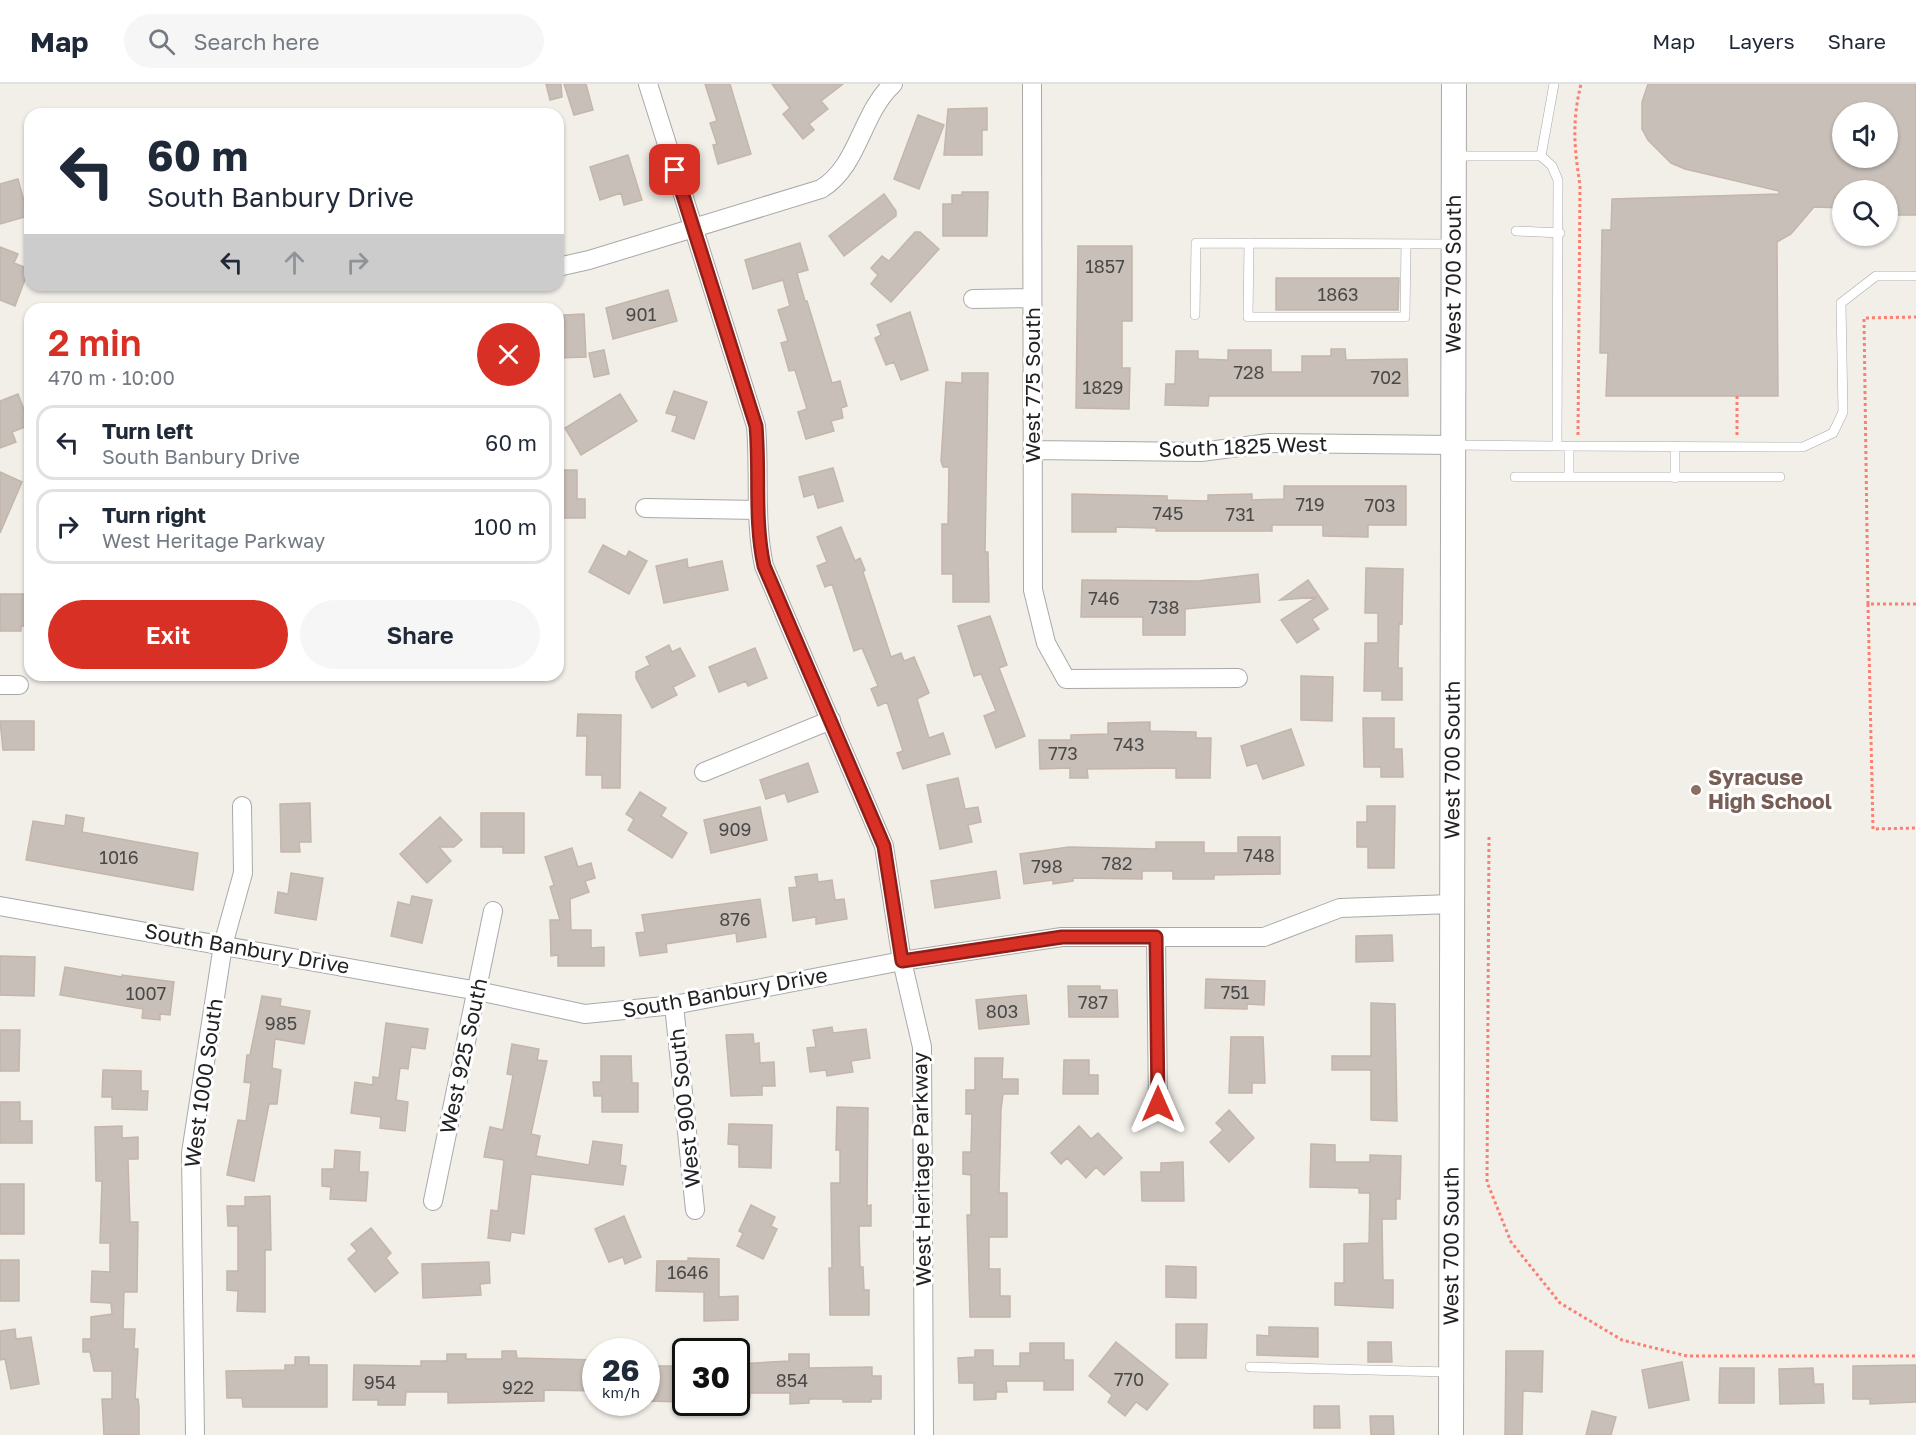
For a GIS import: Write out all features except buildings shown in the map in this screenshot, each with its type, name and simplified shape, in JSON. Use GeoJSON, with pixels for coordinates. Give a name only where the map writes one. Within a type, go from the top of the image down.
{"type":"FeatureCollection","features":[{"type":"Feature","properties":{"kind":"street","name":"West Heritage Parkway"},"geometry":{"type":"LineString","coordinates":[[648,84],[756,426],[759,462],[758,538],[764,566],[884,846],[902,961],[921,1047],[924,1435]]}},
{"type":"Feature","properties":{"kind":"street"},"geometry":{"type":"LineString","coordinates":[[564,265],[809,194],[831,183],[841,173],[881,99],[893,84]]}},
{"type":"Feature","properties":{"kind":"street","name":"West 775 South"},"geometry":{"type":"LineString","coordinates":[[1032,84],[1033,590],[1046,644],[1066,679],[1238,678]]}},
{"type":"Feature","properties":{"kind":"street","name":"West 700 South"},"geometry":{"type":"LineString","coordinates":[[1451,1435],[1454,84]]}},
{"type":"Feature","properties":{"kind":"street"},"geometry":{"type":"LineString","coordinates":[[974,299],[1032,298]]}},
{"type":"Feature","properties":{"kind":"street","name":"South 1825 West"},"geometry":{"type":"LineString","coordinates":[[1033,450],[1201,452],[1269,443],[1453,445]]}},
{"type":"Feature","properties":{"kind":"street"},"geometry":{"type":"LineString","coordinates":[[645,508],[758,510]]}},
{"type":"Feature","properties":{"kind":"street"},"geometry":{"type":"LineString","coordinates":[[0,685],[19,685]]}},
{"type":"Feature","properties":{"kind":"street"},"geometry":{"type":"LineString","coordinates":[[704,772],[831,720]]}},
{"type":"Feature","properties":{"kind":"street","name":"West 1000 South"},"geometry":{"type":"LineString","coordinates":[[195,1435],[191,1153],[223,945],[243,873],[242,806]]}},
{"type":"Feature","properties":{"kind":"street","name":"South Banbury Drive"},"geometry":{"type":"LineString","coordinates":[[0,906],[478,992],[585,1014],[675,1005],[902,961],[1062,937],[1264,937],[1340,908],[1452,904]]}},
{"type":"Feature","properties":{"kind":"street","name":"West 925 South"},"geometry":{"type":"LineString","coordinates":[[433,1201],[493,911]]}},
{"type":"Feature","properties":{"kind":"street"},"geometry":{"type":"LineString","coordinates":[[1156,937],[1158,1104]]}},
{"type":"Feature","properties":{"kind":"street","name":"West 900 South"},"geometry":{"type":"LineString","coordinates":[[675,1005],[695,1210]]}},
{"type":"Feature","properties":{"kind":"lane"},"geometry":{"type":"LineString","coordinates":[[1541,156],[1554,84]]}},
{"type":"Feature","properties":{"kind":"lane"},"geometry":{"type":"LineString","coordinates":[[1454,156],[1541,156],[1552,166],[1558,180],[1560,232],[1557,446]]}},
{"type":"Feature","properties":{"kind":"lane"},"geometry":{"type":"LineString","coordinates":[[1516,231],[1560,232]]}},
{"type":"Feature","properties":{"kind":"lane"},"geometry":{"type":"LineString","coordinates":[[1195,315],[1196,243],[1454,244]]}},
{"type":"Feature","properties":{"kind":"lane"},"geometry":{"type":"LineString","coordinates":[[1249,243],[1248,317],[1405,318],[1406,244]]}},
{"type":"Feature","properties":{"kind":"lane"},"geometry":{"type":"LineString","coordinates":[[1453,445],[1803,447],[1833,433],[1843,412],[1841,303],[1876,276],[1916,276]]}},
{"type":"Feature","properties":{"kind":"lane"},"geometry":{"type":"LineString","coordinates":[[1569,446],[1569,477]]}},
{"type":"Feature","properties":{"kind":"lane"},"geometry":{"type":"LineString","coordinates":[[1675,446],[1675,477]]}},
{"type":"Feature","properties":{"kind":"lane"},"geometry":{"type":"LineString","coordinates":[[1515,477],[1780,477]]}},
{"type":"Feature","properties":{"kind":"lane"},"geometry":{"type":"LineString","coordinates":[[1250,1367],[1451,1372]]}},
{"type":"Feature","properties":{"kind":"path"},"geometry":{"type":"LineString","coordinates":[[1578,438],[1580,184],[1574,148],[1574,113],[1581,84]]}},
{"type":"Feature","properties":{"kind":"path"},"geometry":{"type":"LineString","coordinates":[[1916,317],[1864,318],[1873,829],[1916,828]]}},
{"type":"Feature","properties":{"kind":"path"},"geometry":{"type":"LineString","coordinates":[[1737,396],[1737,440]]}},
{"type":"Feature","properties":{"kind":"path"},"geometry":{"type":"LineString","coordinates":[[1868,604],[1916,604]]}},
{"type":"Feature","properties":{"kind":"path"},"geometry":{"type":"LineString","coordinates":[[1489,837],[1487,1182],[1511,1242],[1560,1303],[1622,1340],[1687,1356],[1916,1356]]}},
{"type":"Feature","properties":{"kind":"place","name":"Syracuse High School"},"geometry":{"type":"Point","coordinates":[1696,790]}},
{"type":"Feature","properties":{"kind":"route"},"geometry":{"type":"LineString","coordinates":[[675,170],[744,382],[756,426],[759,462],[758,538],[764,566],[884,846],[902,961],[1062,937],[1156,937],[1158,1104]]}}]}
